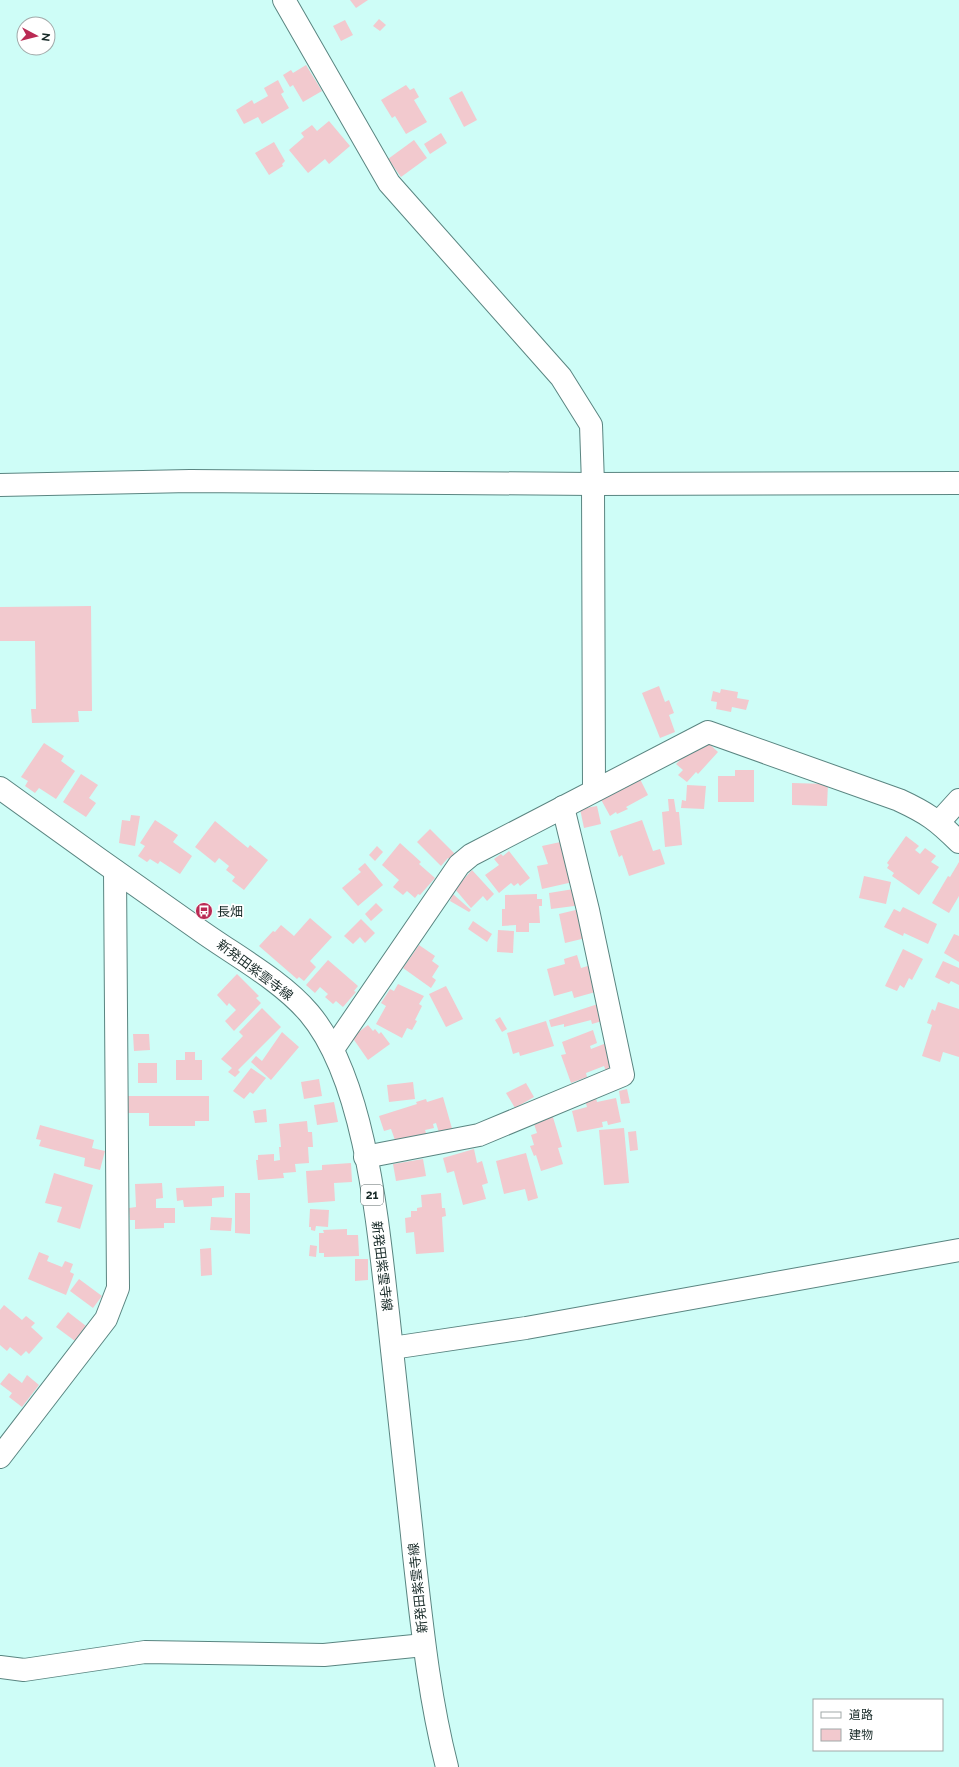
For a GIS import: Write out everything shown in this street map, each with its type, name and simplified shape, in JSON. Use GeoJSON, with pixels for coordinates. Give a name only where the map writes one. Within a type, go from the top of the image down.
{"type":"FeatureCollection","features":[{"type":"Feature","properties":{"kind":"street"},"geometry":{"type":"LineString","coordinates":[[284,0],[389,183],[561,377],[591,425],[593,484],[594,790]]}},
{"type":"Feature","properties":{"kind":"street"},"geometry":{"type":"LineString","coordinates":[[0,485],[190,481],[593,484],[959,483]]}},
{"type":"Feature","properties":{"kind":"street"},"geometry":{"type":"LineString","coordinates":[[333,1049],[459,865],[470,854],[708,732],[899,800],[923,811],[939,822],[959,842]]}},
{"type":"Feature","properties":{"kind":"street","name":"新発田紫雲寺線"},"geometry":{"type":"LineString","coordinates":[[0,788],[115,871],[281,987],[309,1014],[333,1049],[354,1106],[365,1157],[379,1237],[424,1645],[435,1719],[447,1767]]}},
{"type":"Feature","properties":{"kind":"street"},"geometry":{"type":"LineString","coordinates":[[939,822],[959,800]]}},
{"type":"Feature","properties":{"kind":"street"},"geometry":{"type":"LineString","coordinates":[[365,1157],[479,1135],[624,1075],[588,910],[563,807]]}},
{"type":"Feature","properties":{"kind":"street"},"geometry":{"type":"LineString","coordinates":[[0,1457],[106,1319],[118,1288],[115,871]]}},
{"type":"Feature","properties":{"kind":"street"},"geometry":{"type":"LineString","coordinates":[[392,1348],[526,1328],[959,1250]]}},
{"type":"Feature","properties":{"kind":"street"},"geometry":{"type":"LineString","coordinates":[[0,1667],[24,1670],[145,1652],[324,1655],[424,1645]]}},
{"type":"Feature","properties":{"kind":"building"},"geometry":{"type":"Polygon","coordinates":[[[350,0],[368,0],[356,8],[350,0]]]}},
{"type":"Feature","properties":{"kind":"building"},"geometry":{"type":"Polygon","coordinates":[[[379,19],[386,25],[380,31],[373,26],[379,19]]]}},
{"type":"Feature","properties":{"kind":"building"},"geometry":{"type":"Polygon","coordinates":[[[345,20],[353,35],[341,41],[333,26],[345,20]]]}},
{"type":"Feature","properties":{"kind":"building"},"geometry":{"type":"Polygon","coordinates":[[[306,65],[322,91],[303,102],[293,85],[290,87],[283,75],[291,70],[293,73],[306,65]]]}},
{"type":"Feature","properties":{"kind":"building"},"geometry":{"type":"Polygon","coordinates":[[[278,80],[284,92],[281,94],[289,108],[262,124],[258,117],[244,124],[236,110],[252,100],[254,104],[268,96],[264,88],[278,80]]]}},
{"type":"Feature","properties":{"kind":"building"},"geometry":{"type":"Polygon","coordinates":[[[406,85],[410,90],[414,88],[419,97],[414,100],[427,122],[406,134],[395,116],[392,118],[381,100],[406,85]]]}},
{"type":"Feature","properties":{"kind":"building"},"geometry":{"type":"Polygon","coordinates":[[[462,91],[477,120],[464,127],[449,98],[462,91]]]}},
{"type":"Feature","properties":{"kind":"building"},"geometry":{"type":"Polygon","coordinates":[[[329,121],[350,146],[329,164],[325,159],[308,173],[289,150],[304,137],[301,133],[312,125],[317,131],[329,121]]]}},
{"type":"Feature","properties":{"kind":"building"},"geometry":{"type":"Polygon","coordinates":[[[441,133],[447,143],[430,154],[424,144],[441,133]]]}},
{"type":"Feature","properties":{"kind":"building"},"geometry":{"type":"Polygon","coordinates":[[[414,140],[427,158],[401,177],[388,159],[414,140]]]}},
{"type":"Feature","properties":{"kind":"building"},"geometry":{"type":"Polygon","coordinates":[[[274,142],[285,161],[282,164],[283,166],[269,175],[255,153],[274,142]]]}},
{"type":"Feature","properties":{"kind":"building"},"geometry":{"type":"Polygon","coordinates":[[[91,606],[92,711],[78,711],[79,722],[32,723],[31,709],[36,709],[35,641],[0,641],[0,607],[91,606]]]}},
{"type":"Feature","properties":{"kind":"building"},"geometry":{"type":"Polygon","coordinates":[[[659,686],[665,702],[669,700],[674,713],[669,715],[675,732],[660,738],[642,693],[659,686]]]}},
{"type":"Feature","properties":{"kind":"building"},"geometry":{"type":"Polygon","coordinates":[[[721,689],[738,692],[737,698],[749,700],[746,710],[732,707],[731,712],[716,709],[717,702],[711,701],[713,691],[720,693],[721,689]]]}},
{"type":"Feature","properties":{"kind":"building"},"geometry":{"type":"Polygon","coordinates":[[[706,741],[718,752],[698,774],[696,772],[687,782],[678,775],[683,770],[676,764],[706,741]]]}},
{"type":"Feature","properties":{"kind":"building"},"geometry":{"type":"Polygon","coordinates":[[[44,743],[64,756],[61,761],[75,771],[56,799],[39,788],[35,793],[25,786],[28,781],[21,777],[44,743]]]}},
{"type":"Feature","properties":{"kind":"building"},"geometry":{"type":"Polygon","coordinates":[[[735,770],[754,770],[754,802],[718,802],[718,776],[735,776],[735,770]]]}},
{"type":"Feature","properties":{"kind":"building"},"geometry":{"type":"Polygon","coordinates":[[[637,773],[648,795],[626,807],[628,809],[617,814],[616,812],[610,816],[598,794],[637,773]]]}},
{"type":"Feature","properties":{"kind":"building"},"geometry":{"type":"Polygon","coordinates":[[[81,774],[98,785],[89,798],[96,803],[86,817],[63,802],[81,774]]]}},
{"type":"Feature","properties":{"kind":"building"},"geometry":{"type":"Polygon","coordinates":[[[792,783],[828,784],[827,806],[792,805],[792,783]]]}},
{"type":"Feature","properties":{"kind":"building"},"geometry":{"type":"Polygon","coordinates":[[[687,785],[706,786],[704,809],[681,808],[682,800],[686,801],[687,785]]]}},
{"type":"Feature","properties":{"kind":"building"},"geometry":{"type":"Polygon","coordinates":[[[668,799],[674,799],[676,812],[679,812],[682,845],[665,847],[662,812],[669,811],[668,799]]]}},
{"type":"Feature","properties":{"kind":"building"},"geometry":{"type":"Polygon","coordinates":[[[597,806],[601,824],[584,828],[580,809],[597,806]]]}},
{"type":"Feature","properties":{"kind":"building"},"geometry":{"type":"Polygon","coordinates":[[[131,815],[140,816],[135,846],[119,843],[122,820],[130,821],[131,815]]]}},
{"type":"Feature","properties":{"kind":"building"},"geometry":{"type":"Polygon","coordinates":[[[155,820],[178,835],[173,842],[192,856],[180,874],[160,861],[158,864],[150,859],[147,862],[138,856],[145,846],[140,843],[155,820]]]}},
{"type":"Feature","properties":{"kind":"building"},"geometry":{"type":"Polygon","coordinates":[[[642,820],[653,851],[660,849],[665,864],[629,876],[622,855],[619,857],[610,831],[642,820]]]}},
{"type":"Feature","properties":{"kind":"building"},"geometry":{"type":"Polygon","coordinates":[[[215,821],[248,848],[250,845],[268,860],[244,890],[232,881],[235,877],[226,870],[229,866],[219,858],[215,863],[195,847],[215,821]]]}},
{"type":"Feature","properties":{"kind":"building"},"geometry":{"type":"Polygon","coordinates":[[[430,829],[456,855],[451,860],[448,858],[441,866],[417,842],[430,829]]]}},
{"type":"Feature","properties":{"kind":"building"},"geometry":{"type":"Polygon","coordinates":[[[906,836],[919,846],[915,850],[920,854],[925,848],[936,856],[931,862],[939,867],[919,895],[892,876],[894,873],[887,868],[889,865],[887,863],[906,836]]]}},
{"type":"Feature","properties":{"kind":"building"},"geometry":{"type":"Polygon","coordinates":[[[565,841],[573,882],[542,889],[537,866],[548,864],[542,846],[565,841]]]}},
{"type":"Feature","properties":{"kind":"building"},"geometry":{"type":"Polygon","coordinates":[[[400,843],[421,862],[419,864],[435,878],[420,895],[418,894],[415,898],[407,891],[403,895],[393,887],[399,880],[382,865],[400,843]]]}},
{"type":"Feature","properties":{"kind":"building"},"geometry":{"type":"Polygon","coordinates":[[[377,846],[383,852],[375,861],[369,855],[377,846]]]}},
{"type":"Feature","properties":{"kind":"building"},"geometry":{"type":"Polygon","coordinates":[[[509,851],[530,878],[520,886],[518,883],[514,886],[511,883],[499,893],[485,875],[499,865],[494,859],[501,854],[503,856],[509,851]]]}},
{"type":"Feature","properties":{"kind":"building"},"geometry":{"type":"Polygon","coordinates":[[[959,862],[959,896],[949,913],[932,903],[948,876],[950,877],[959,862]]]}},
{"type":"Feature","properties":{"kind":"building"},"geometry":{"type":"Polygon","coordinates":[[[365,863],[383,885],[358,906],[342,888],[361,872],[358,869],[365,863]]]}},
{"type":"Feature","properties":{"kind":"building"},"geometry":{"type":"Polygon","coordinates":[[[472,870],[494,894],[487,901],[483,896],[471,908],[455,889],[472,870]]]}},
{"type":"Feature","properties":{"kind":"building"},"geometry":{"type":"Polygon","coordinates":[[[864,876],[891,882],[886,904],[859,898],[864,876]]]}},
{"type":"Feature","properties":{"kind":"building"},"geometry":{"type":"Polygon","coordinates":[[[580,888],[582,905],[551,909],[549,893],[580,888]]]}},
{"type":"Feature","properties":{"kind":"building"},"geometry":{"type":"Polygon","coordinates":[[[453,894],[471,910],[469,912],[450,901],[453,894]]]}},
{"type":"Feature","properties":{"kind":"building"},"geometry":{"type":"Polygon","coordinates":[[[537,894],[537,899],[542,899],[542,906],[539,906],[540,923],[529,923],[529,932],[516,932],[516,925],[502,926],[502,909],[505,909],[505,895],[537,894]]]}},
{"type":"Feature","properties":{"kind":"building"},"geometry":{"type":"Polygon","coordinates":[[[376,903],[383,910],[371,921],[365,914],[376,903]]]}},
{"type":"Feature","properties":{"kind":"building"},"geometry":{"type":"Polygon","coordinates":[[[903,907],[937,924],[928,944],[904,933],[903,936],[884,927],[894,909],[900,912],[903,907]]]}},
{"type":"Feature","properties":{"kind":"building"},"geometry":{"type":"Polygon","coordinates":[[[584,908],[590,937],[565,943],[559,914],[584,908]]]}},
{"type":"Feature","properties":{"kind":"building"},"geometry":{"type":"Polygon","coordinates":[[[310,918],[332,937],[310,961],[316,967],[304,981],[299,977],[297,979],[259,946],[281,925],[294,936],[310,918]]]}},
{"type":"Feature","properties":{"kind":"building"},"geometry":{"type":"Polygon","coordinates":[[[361,919],[375,933],[365,943],[360,937],[353,944],[344,936],[361,919]]]}},
{"type":"Feature","properties":{"kind":"building"},"geometry":{"type":"Polygon","coordinates":[[[473,921],[492,934],[487,942],[468,929],[473,921]]]}},
{"type":"Feature","properties":{"kind":"building"},"geometry":{"type":"Polygon","coordinates":[[[498,930],[514,931],[513,953],[497,952],[498,930]]]}},
{"type":"Feature","properties":{"kind":"building"},"geometry":{"type":"Polygon","coordinates":[[[954,934],[959,936],[959,962],[944,953],[954,934]]]}},
{"type":"Feature","properties":{"kind":"building"},"geometry":{"type":"Polygon","coordinates":[[[419,945],[435,956],[432,961],[439,966],[432,977],[436,980],[431,988],[403,968],[419,945]]]}},
{"type":"Feature","properties":{"kind":"building"},"geometry":{"type":"Polygon","coordinates":[[[903,949],[923,959],[912,980],[909,978],[904,988],[900,985],[897,991],[885,986],[903,949]]]}},
{"type":"Feature","properties":{"kind":"building"},"geometry":{"type":"Polygon","coordinates":[[[577,955],[581,968],[591,965],[599,991],[574,998],[572,991],[554,996],[547,969],[565,964],[564,959],[577,955]]]}},
{"type":"Feature","properties":{"kind":"building"},"geometry":{"type":"Polygon","coordinates":[[[328,960],[358,986],[354,991],[356,992],[343,1007],[336,1001],[333,1004],[325,997],[328,994],[320,987],[315,993],[306,985],[328,960]]]}},
{"type":"Feature","properties":{"kind":"building"},"geometry":{"type":"Polygon","coordinates":[[[943,961],[959,968],[959,985],[951,981],[949,984],[935,977],[943,961]]]}},
{"type":"Feature","properties":{"kind":"building"},"geometry":{"type":"Polygon","coordinates":[[[237,974],[259,996],[256,998],[261,1003],[234,1031],[225,1021],[236,1010],[229,1003],[227,1006],[217,995],[237,974]]]}},
{"type":"Feature","properties":{"kind":"building"},"geometry":{"type":"Polygon","coordinates":[[[398,984],[424,996],[419,1004],[422,1006],[415,1020],[417,1021],[412,1030],[407,1028],[402,1038],[376,1024],[386,1006],[381,1003],[390,989],[394,991],[398,984]]]}},
{"type":"Feature","properties":{"kind":"building"},"geometry":{"type":"Polygon","coordinates":[[[446,986],[463,1019],[446,1027],[429,994],[446,986]]]}},
{"type":"Feature","properties":{"kind":"building"},"geometry":{"type":"Polygon","coordinates":[[[604,1002],[609,1019],[592,1024],[591,1020],[564,1027],[564,1024],[551,1027],[549,1020],[604,1002]]]}},
{"type":"Feature","properties":{"kind":"building"},"geometry":{"type":"Polygon","coordinates":[[[938,1002],[959,1009],[959,1057],[943,1052],[940,1062],[922,1056],[932,1025],[927,1023],[932,1009],[935,1011],[938,1002]]]}},
{"type":"Feature","properties":{"kind":"building"},"geometry":{"type":"Polygon","coordinates":[[[262,1008],[281,1027],[238,1070],[240,1072],[235,1077],[228,1072],[232,1068],[221,1059],[243,1036],[239,1032],[262,1008]]]}},
{"type":"Feature","properties":{"kind":"building"},"geometry":{"type":"Polygon","coordinates":[[[500,1017],[507,1029],[502,1032],[495,1020],[500,1017]]]}},
{"type":"Feature","properties":{"kind":"building"},"geometry":{"type":"Polygon","coordinates":[[[546,1021],[554,1046],[520,1056],[519,1052],[513,1054],[507,1033],[546,1021]]]}},
{"type":"Feature","properties":{"kind":"building"},"geometry":{"type":"Polygon","coordinates":[[[368,1025],[373,1031],[375,1029],[379,1034],[381,1032],[390,1044],[368,1060],[352,1037],[368,1025]]]}},
{"type":"Feature","properties":{"kind":"building"},"geometry":{"type":"Polygon","coordinates":[[[593,1030],[597,1043],[590,1046],[591,1049],[609,1042],[618,1066],[606,1071],[604,1066],[586,1073],[587,1077],[571,1083],[561,1055],[566,1054],[562,1042],[593,1030]]]}},
{"type":"Feature","properties":{"kind":"building"},"geometry":{"type":"Polygon","coordinates":[[[282,1032],[299,1047],[271,1080],[251,1062],[256,1056],[262,1061],[282,1032]]]}},
{"type":"Feature","properties":{"kind":"building"},"geometry":{"type":"Polygon","coordinates":[[[133,1034],[149,1034],[150,1050],[134,1051],[133,1034]]]}},
{"type":"Feature","properties":{"kind":"building"},"geometry":{"type":"Polygon","coordinates":[[[185,1052],[195,1052],[195,1060],[202,1060],[202,1080],[176,1080],[176,1060],[185,1060],[185,1052]]]}},
{"type":"Feature","properties":{"kind":"building"},"geometry":{"type":"Polygon","coordinates":[[[138,1063],[157,1063],[157,1083],[138,1083],[138,1063]]]}},
{"type":"Feature","properties":{"kind":"building"},"geometry":{"type":"Polygon","coordinates":[[[251,1068],[266,1078],[253,1094],[250,1092],[244,1099],[233,1091],[251,1068]]]}},
{"type":"Feature","properties":{"kind":"building"},"geometry":{"type":"Polygon","coordinates":[[[319,1079],[322,1096],[304,1099],[301,1082],[319,1079]]]}},
{"type":"Feature","properties":{"kind":"building"},"geometry":{"type":"Polygon","coordinates":[[[413,1082],[415,1099],[389,1102],[387,1085],[413,1082]]]}},
{"type":"Feature","properties":{"kind":"building"},"geometry":{"type":"Polygon","coordinates":[[[526,1083],[534,1097],[515,1108],[506,1093],[526,1083]]]}},
{"type":"Feature","properties":{"kind":"building"},"geometry":{"type":"Polygon","coordinates":[[[627,1089],[630,1103],[621,1104],[619,1091],[627,1089]]]}},
{"type":"Feature","properties":{"kind":"building"},"geometry":{"type":"Polygon","coordinates":[[[123,1096],[209,1096],[209,1121],[195,1121],[195,1126],[149,1126],[149,1113],[123,1113],[123,1096]]]}},
{"type":"Feature","properties":{"kind":"building"},"geometry":{"type":"Polygon","coordinates":[[[443,1097],[453,1132],[440,1136],[436,1123],[433,1124],[434,1128],[425,1130],[427,1136],[396,1143],[391,1129],[384,1131],[379,1116],[417,1104],[416,1102],[426,1099],[427,1102],[443,1097]]]}},
{"type":"Feature","properties":{"kind":"building"},"geometry":{"type":"Polygon","coordinates":[[[596,1098],[597,1102],[616,1098],[621,1122],[608,1125],[607,1121],[602,1122],[603,1127],[577,1132],[572,1111],[587,1107],[585,1100],[596,1098]]]}},
{"type":"Feature","properties":{"kind":"building"},"geometry":{"type":"Polygon","coordinates":[[[334,1102],[338,1122],[317,1125],[314,1105],[334,1102]]]}},
{"type":"Feature","properties":{"kind":"building"},"geometry":{"type":"Polygon","coordinates":[[[266,1109],[267,1122],[255,1123],[253,1111],[266,1109]]]}},
{"type":"Feature","properties":{"kind":"building"},"geometry":{"type":"Polygon","coordinates":[[[552,1114],[562,1147],[558,1148],[563,1164],[541,1171],[536,1155],[534,1156],[530,1146],[534,1145],[531,1135],[537,1133],[534,1124],[539,1123],[538,1118],[552,1114]]]}},
{"type":"Feature","properties":{"kind":"building"},"geometry":{"type":"Polygon","coordinates":[[[307,1121],[308,1132],[312,1132],[313,1147],[308,1147],[309,1163],[295,1164],[296,1172],[283,1173],[284,1178],[258,1180],[256,1160],[258,1160],[258,1155],[274,1154],[274,1161],[280,1160],[279,1147],[281,1147],[279,1124],[307,1121]]]}},
{"type":"Feature","properties":{"kind":"building"},"geometry":{"type":"Polygon","coordinates":[[[40,1125],[94,1140],[92,1148],[105,1151],[100,1170],[84,1166],[85,1158],[39,1146],[41,1140],[36,1139],[40,1125]]]}},
{"type":"Feature","properties":{"kind":"building"},"geometry":{"type":"Polygon","coordinates":[[[624,1128],[629,1183],[604,1185],[599,1130],[624,1128]]]}},
{"type":"Feature","properties":{"kind":"building"},"geometry":{"type":"Polygon","coordinates":[[[636,1131],[638,1150],[630,1151],[628,1132],[636,1131]]]}},
{"type":"Feature","properties":{"kind":"building"},"geometry":{"type":"Polygon","coordinates":[[[474,1149],[477,1163],[482,1161],[488,1183],[482,1185],[486,1199],[463,1205],[454,1171],[447,1173],[443,1158],[474,1149]]]}},
{"type":"Feature","properties":{"kind":"building"},"geometry":{"type":"Polygon","coordinates":[[[526,1153],[538,1198],[528,1201],[525,1189],[504,1194],[496,1161],[526,1153]]]}},
{"type":"Feature","properties":{"kind":"building"},"geometry":{"type":"Polygon","coordinates":[[[423,1159],[426,1176],[396,1181],[393,1164],[423,1159]]]}},
{"type":"Feature","properties":{"kind":"building"},"geometry":{"type":"Polygon","coordinates":[[[351,1163],[352,1182],[334,1183],[335,1201],[308,1203],[306,1171],[322,1170],[322,1165],[351,1163]]]}},
{"type":"Feature","properties":{"kind":"building"},"geometry":{"type":"Polygon","coordinates":[[[54,1173],[93,1185],[80,1229],[57,1222],[62,1207],[45,1203],[54,1173]]]}},
{"type":"Feature","properties":{"kind":"building"},"geometry":{"type":"Polygon","coordinates":[[[162,1183],[163,1198],[156,1199],[156,1208],[175,1208],[175,1223],[164,1223],[164,1228],[135,1229],[135,1220],[130,1220],[129,1208],[136,1207],[135,1184],[162,1183]]]}},
{"type":"Feature","properties":{"kind":"building"},"geometry":{"type":"Polygon","coordinates":[[[224,1186],[224,1197],[212,1198],[212,1206],[184,1207],[183,1200],[177,1201],[176,1188],[224,1186]]]}},
{"type":"Feature","properties":{"kind":"building"},"geometry":{"type":"Polygon","coordinates":[[[235,1193],[250,1193],[250,1234],[235,1233],[235,1193]]]}},
{"type":"Feature","properties":{"kind":"building"},"geometry":{"type":"Polygon","coordinates":[[[441,1193],[442,1208],[445,1208],[446,1216],[442,1217],[444,1252],[416,1254],[414,1232],[406,1233],[405,1218],[411,1217],[411,1211],[417,1211],[417,1208],[422,1207],[421,1195],[441,1193]]]}},
{"type":"Feature","properties":{"kind":"building"},"geometry":{"type":"Polygon","coordinates":[[[310,1209],[329,1210],[328,1227],[316,1226],[315,1231],[311,1230],[311,1227],[309,1227],[310,1209]]]}},
{"type":"Feature","properties":{"kind":"building"},"geometry":{"type":"Polygon","coordinates":[[[211,1217],[232,1218],[231,1231],[210,1230],[211,1217]]]}},
{"type":"Feature","properties":{"kind":"building"},"geometry":{"type":"Polygon","coordinates":[[[347,1229],[347,1235],[358,1235],[359,1256],[324,1257],[324,1253],[319,1253],[319,1233],[324,1233],[323,1230],[347,1229]]]}},
{"type":"Feature","properties":{"kind":"building"},"geometry":{"type":"Polygon","coordinates":[[[310,1245],[317,1246],[316,1257],[309,1256],[310,1245]]]}},
{"type":"Feature","properties":{"kind":"building"},"geometry":{"type":"Polygon","coordinates":[[[211,1248],[212,1275],[201,1276],[200,1249],[211,1248]]]}},
{"type":"Feature","properties":{"kind":"building"},"geometry":{"type":"Polygon","coordinates":[[[39,1252],[49,1256],[47,1261],[62,1267],[65,1261],[73,1264],[70,1272],[74,1274],[66,1295],[28,1279],[39,1252]]]}},
{"type":"Feature","properties":{"kind":"building"},"geometry":{"type":"Polygon","coordinates":[[[355,1259],[368,1259],[368,1280],[355,1281],[355,1259]]]}},
{"type":"Feature","properties":{"kind":"building"},"geometry":{"type":"Polygon","coordinates":[[[79,1279],[102,1296],[93,1308],[70,1291],[79,1279]]]}},
{"type":"Feature","properties":{"kind":"building"},"geometry":{"type":"Polygon","coordinates":[[[4,1305],[22,1320],[26,1316],[35,1323],[31,1327],[43,1338],[29,1354],[26,1351],[21,1356],[10,1347],[7,1351],[0,1345],[0,1310],[4,1305]]]}},
{"type":"Feature","properties":{"kind":"building"},"geometry":{"type":"Polygon","coordinates":[[[68,1312],[86,1326],[75,1341],[56,1327],[68,1312]]]}},
{"type":"Feature","properties":{"kind":"building"},"geometry":{"type":"Polygon","coordinates":[[[9,1373],[22,1383],[27,1375],[39,1385],[22,1407],[9,1397],[12,1393],[0,1384],[9,1373]]]}},
{"type":"Feature","properties":{"kind":"place","name":"長畑"},"geometry":{"type":"Point","coordinates":[204,911]}}]}
